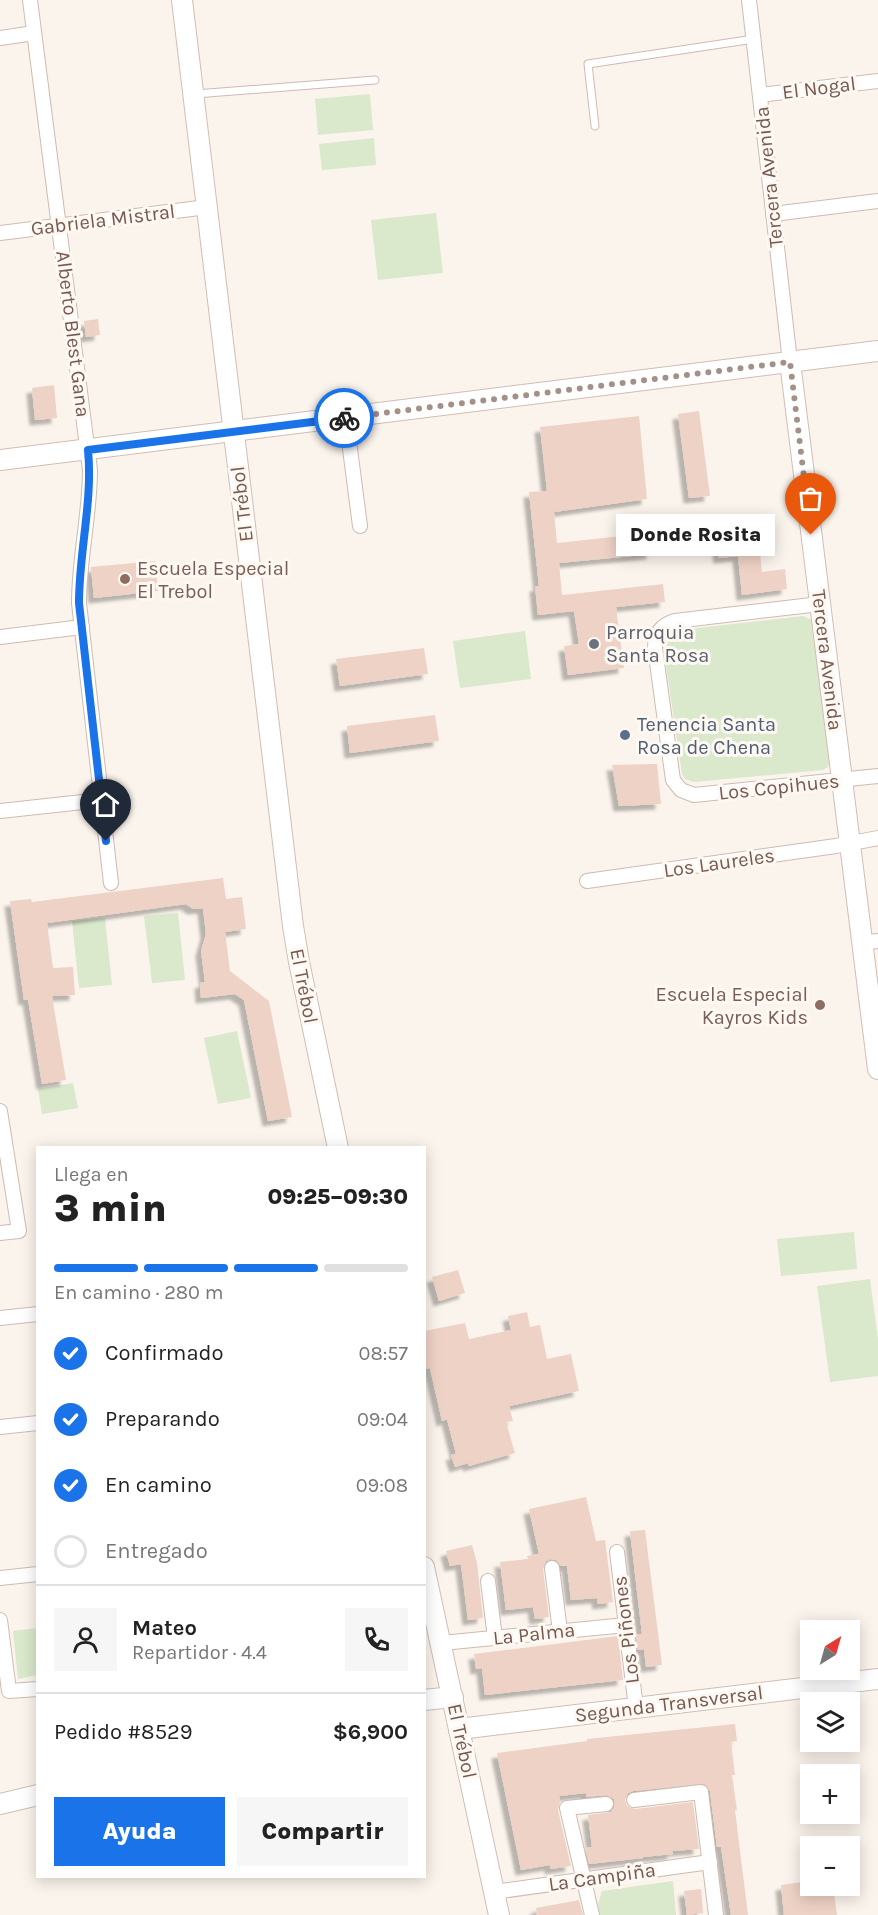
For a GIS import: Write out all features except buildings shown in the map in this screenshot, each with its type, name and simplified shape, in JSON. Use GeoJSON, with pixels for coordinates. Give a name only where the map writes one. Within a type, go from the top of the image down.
{"type":"FeatureCollection","features":[{"type":"Feature","properties":{"kind":"street","name":"Alberto Blest Gana"},"geometry":{"type":"LineString","coordinates":[[30,0],[90,470],[79,589],[111,883]]}},
{"type":"Feature","properties":{"kind":"street","name":"El Trébol"},"geometry":{"type":"LineString","coordinates":[[182,0],[293,927],[338,1146]]}},
{"type":"Feature","properties":{"kind":"street"},"geometry":{"type":"LineString","coordinates":[[749,0],[756,0]]}},
{"type":"Feature","properties":{"kind":"street","name":"Tercera Avenida"},"geometry":{"type":"LineString","coordinates":[[749,0],[790,362],[850,843],[870,942],[878,1069]]}},
{"type":"Feature","properties":{"kind":"street"},"geometry":{"type":"LineString","coordinates":[[0,38],[34,33]]}},
{"type":"Feature","properties":{"kind":"street","name":"El Nogal"},"geometry":{"type":"LineString","coordinates":[[760,95],[878,81]]}},
{"type":"Feature","properties":{"kind":"street"},"geometry":{"type":"LineString","coordinates":[[773,214],[878,201]]}},
{"type":"Feature","properties":{"kind":"street","name":"Gabriela Mistral"},"geometry":{"type":"LineString","coordinates":[[0,233],[207,207]]}},
{"type":"Feature","properties":{"kind":"street"},"geometry":{"type":"LineString","coordinates":[[0,460],[878,351]]}},
{"type":"Feature","properties":{"kind":"street"},"geometry":{"type":"LineString","coordinates":[[346,418],[360,526]]}},
{"type":"Feature","properties":{"kind":"street","name":"Los Copihues"},"geometry":{"type":"LineString","coordinates":[[820,604],[675,621],[659,630],[655,648],[673,780],[687,794],[701,795],[878,776]]}},
{"type":"Feature","properties":{"kind":"street"},"geometry":{"type":"LineString","coordinates":[[0,637],[82,627]]}},
{"type":"Feature","properties":{"kind":"street"},"geometry":{"type":"LineString","coordinates":[[0,811],[101,800]]}},
{"type":"Feature","properties":{"kind":"street","name":"Los Laureles"},"geometry":{"type":"LineString","coordinates":[[587,881],[878,838]]}},
{"type":"Feature","properties":{"kind":"street"},"geometry":{"type":"LineString","coordinates":[[0,1111],[4,1165],[19,1231],[0,1233]]}},
{"type":"Feature","properties":{"kind":"street"},"geometry":{"type":"LineString","coordinates":[[0,1318],[36,1314]]}},
{"type":"Feature","properties":{"kind":"street"},"geometry":{"type":"LineString","coordinates":[[0,1427],[36,1423]]}},
{"type":"Feature","properties":{"kind":"street","name":"Los Piñones"},"geometry":{"type":"LineString","coordinates":[[617,1552],[636,1708]]}},
{"type":"Feature","properties":{"kind":"street"},"geometry":{"type":"LineString","coordinates":[[552,1568],[560,1631]]}},
{"type":"Feature","properties":{"kind":"street"},"geometry":{"type":"LineString","coordinates":[[0,1578],[36,1574]]}},
{"type":"Feature","properties":{"kind":"street","name":"El Trébol"},"geometry":{"type":"LineString","coordinates":[[426,1575],[499,1915]]}},
{"type":"Feature","properties":{"kind":"street"},"geometry":{"type":"LineString","coordinates":[[488,1581],[495,1638]]}},
{"type":"Feature","properties":{"kind":"street"},"geometry":{"type":"LineString","coordinates":[[0,1620],[9,1691],[36,1689]]}},
{"type":"Feature","properties":{"kind":"street","name":"La Palma"},"geometry":{"type":"LineString","coordinates":[[442,1643],[626,1625]]}},
{"type":"Feature","properties":{"kind":"street","name":"Segunda Transversal"},"geometry":{"type":"LineString","coordinates":[[459,1729],[878,1679]]}},
{"type":"Feature","properties":{"kind":"street"},"geometry":{"type":"LineString","coordinates":[[426,1700],[453,1696]]}},
{"type":"Feature","properties":{"kind":"street"},"geometry":{"type":"LineString","coordinates":[[634,1800],[701,1792],[716,1915]]}},
{"type":"Feature","properties":{"kind":"street"},"geometry":{"type":"LineString","coordinates":[[0,1804],[36,1795]]}},
{"type":"Feature","properties":{"kind":"street"},"geometry":{"type":"LineString","coordinates":[[592,1915],[567,1808],[606,1804]]}},
{"type":"Feature","properties":{"kind":"street","name":"La Campiña"},"geometry":{"type":"LineString","coordinates":[[494,1892],[710,1862]]}},
{"type":"Feature","properties":{"kind":"lane"},"geometry":{"type":"LineString","coordinates":[[595,126],[588,64],[753,39]]}},
{"type":"Feature","properties":{"kind":"lane"},"geometry":{"type":"LineString","coordinates":[[193,94],[375,80]]}},
{"type":"Feature","properties":{"kind":"green space"},"geometry":{"type":"Polygon","coordinates":[[[370,94],[373,130],[318,135],[315,99],[370,94]]]}},
{"type":"Feature","properties":{"kind":"green space"},"geometry":{"type":"Polygon","coordinates":[[[374,138],[376,165],[322,170],[319,144],[374,138]]]}},
{"type":"Feature","properties":{"kind":"green space"},"geometry":{"type":"Polygon","coordinates":[[[436,213],[443,273],[378,280],[371,220],[436,213]]]}},
{"type":"Feature","properties":{"kind":"green space"},"geometry":{"type":"Polygon","coordinates":[[[803,616],[812,620],[816,626],[831,758],[828,767],[823,770],[694,782],[685,779],[682,774],[663,645],[665,635],[671,631],[803,616]]]}},
{"type":"Feature","properties":{"kind":"green space"},"geometry":{"type":"Polygon","coordinates":[[[525,631],[531,679],[460,688],[453,641],[525,631]]]}},
{"type":"Feature","properties":{"kind":"green space"},"geometry":{"type":"Polygon","coordinates":[[[178,913],[185,980],[152,983],[144,916],[178,913]]]}},
{"type":"Feature","properties":{"kind":"green space"},"geometry":{"type":"Polygon","coordinates":[[[105,918],[112,985],[79,988],[72,921],[105,918]]]}},
{"type":"Feature","properties":{"kind":"green space"},"geometry":{"type":"Polygon","coordinates":[[[237,1031],[251,1098],[218,1104],[204,1038],[237,1031]]]}},
{"type":"Feature","properties":{"kind":"green space"},"geometry":{"type":"Polygon","coordinates":[[[73,1083],[78,1108],[42,1114],[38,1089],[73,1083]]]}},
{"type":"Feature","properties":{"kind":"green space"},"geometry":{"type":"Polygon","coordinates":[[[854,1232],[857,1269],[781,1276],[777,1239],[854,1232]]]}},
{"type":"Feature","properties":{"kind":"green space"},"geometry":{"type":"Polygon","coordinates":[[[870,1279],[878,1340],[878,1376],[830,1382],[817,1286],[870,1279]]]}},
{"type":"Feature","properties":{"kind":"green space"},"geometry":{"type":"Polygon","coordinates":[[[36,1628],[36,1675],[18,1679],[13,1631],[36,1628]]]}},
{"type":"Feature","properties":{"kind":"green space"},"geometry":{"type":"Polygon","coordinates":[[[673,1881],[676,1915],[600,1915],[598,1904],[602,1891],[673,1881]]]}},
{"type":"Feature","properties":{"kind":"way so far"},"geometry":{"type":"LineString","coordinates":[[344,418],[790,362],[811,535]]}},
{"type":"Feature","properties":{"kind":"place","name":"Donde Rosita"},"geometry":{"type":"Point","coordinates":[811,535]}},
{"type":"Feature","properties":{"kind":"place","name":"Escuela Especial El Trebol"},"geometry":{"type":"Point","coordinates":[125,579]}},
{"type":"Feature","properties":{"kind":"place","name":"Parroquia Santa Rosa"},"geometry":{"type":"Point","coordinates":[594,644]}},
{"type":"Feature","properties":{"kind":"place","name":"Tenencia Santa Rosa de Chena"},"geometry":{"type":"Point","coordinates":[625,735]}},
{"type":"Feature","properties":{"kind":"place","name":"Escuela Especial Kayros Kids"},"geometry":{"type":"Point","coordinates":[820,1005]}},
{"type":"Feature","properties":{"kind":"route"},"geometry":{"type":"LineString","coordinates":[[106,841],[79,603],[89,497],[88,450],[344,418]]}}]}
